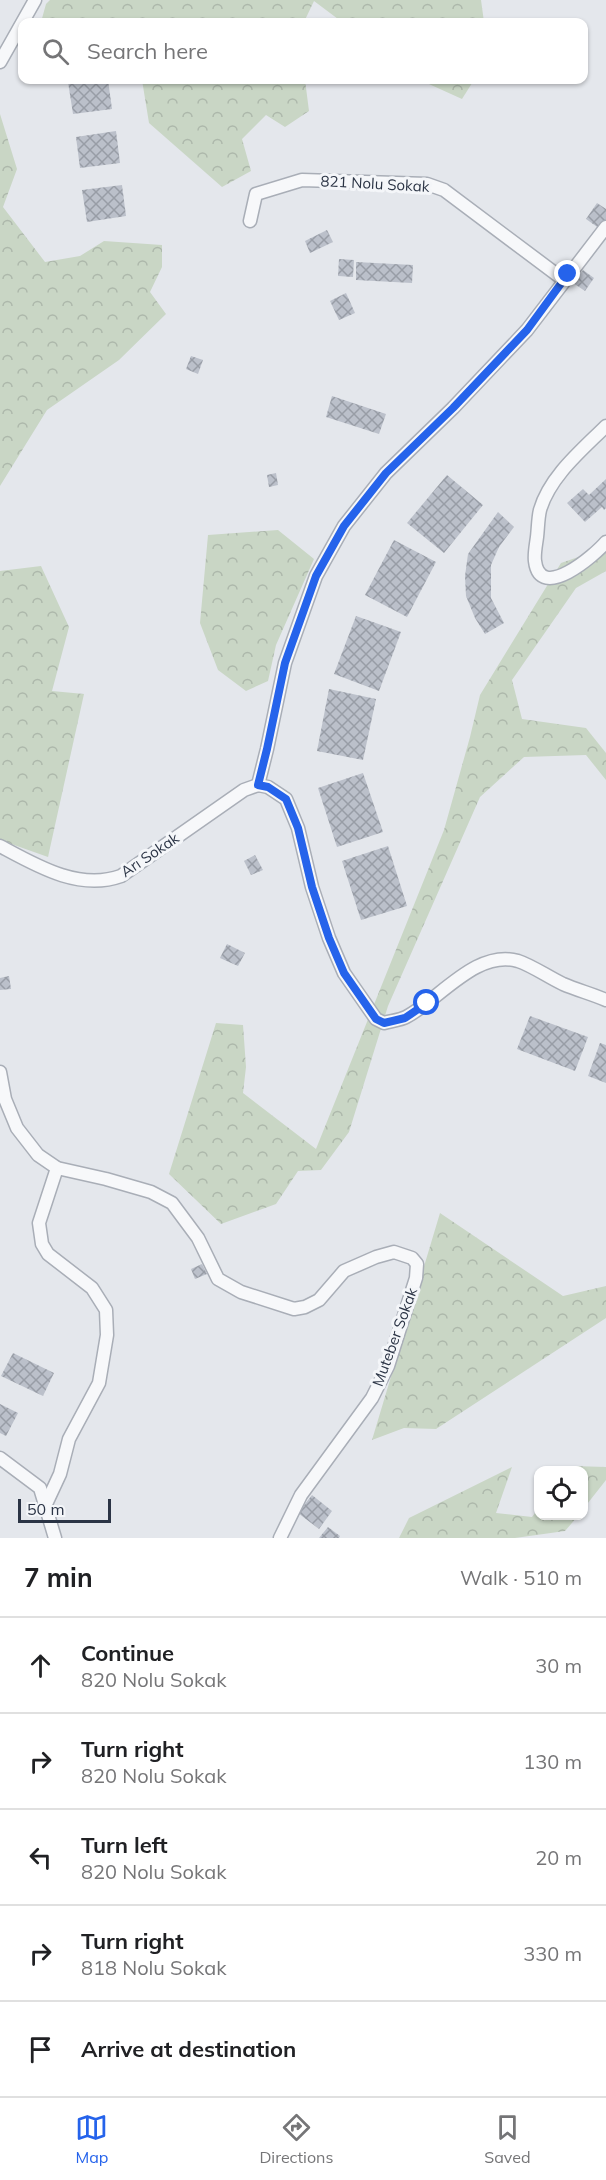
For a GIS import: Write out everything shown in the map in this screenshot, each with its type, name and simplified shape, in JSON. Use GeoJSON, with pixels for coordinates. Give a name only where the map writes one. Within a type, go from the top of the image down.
{"type":"FeatureCollection","features":[{"type":"Feature","properties":{"kind":"street"},"geometry":{"type":"LineString","coordinates":[[25,18],[35,0]]}},
{"type":"Feature","properties":{"kind":"street"},"geometry":{"type":"LineString","coordinates":[[0,62],[18,30]]}},
{"type":"Feature","properties":{"kind":"street","name":"821 Nolu Sokak"},"geometry":{"type":"LineString","coordinates":[[250,221],[256,195],[302,180],[427,184],[444,190],[564,280]]}},
{"type":"Feature","properties":{"kind":"street"},"geometry":{"type":"LineString","coordinates":[[606,226],[527,330],[453,408],[386,473],[344,526],[316,576],[285,663],[258,785],[268,787],[286,799],[298,828],[312,887],[329,938],[344,973],[376,1019],[384,1023],[405,1018],[480,965],[501,960],[517,961],[567,985],[606,1000]]}},
{"type":"Feature","properties":{"kind":"street"},"geometry":{"type":"LineString","coordinates":[[606,426],[572,460],[550,490],[540,510],[535,562],[540,573],[548,577],[560,577],[590,558],[606,542]]}},
{"type":"Feature","properties":{"kind":"street","name":"Arı Sokak"},"geometry":{"type":"LineString","coordinates":[[0,846],[69,878],[89,882],[107,881],[122,876],[244,790],[258,785]]}},
{"type":"Feature","properties":{"kind":"street","name":"Muteber Sokak"},"geometry":{"type":"LineString","coordinates":[[0,1072],[5,1099],[17,1128],[38,1155],[57,1168],[151,1192],[172,1203],[198,1238],[218,1279],[241,1292],[294,1309],[305,1307],[319,1299],[344,1271],[376,1257],[394,1252],[412,1258],[417,1264],[416,1278],[392,1355],[372,1398],[301,1495],[280,1538]]}},
{"type":"Feature","properties":{"kind":"street"},"geometry":{"type":"LineString","coordinates":[[46,1504],[60,1474],[69,1438],[99,1383],[107,1335],[106,1310],[92,1288],[48,1254],[42,1244],[39,1223],[57,1168]]}},
{"type":"Feature","properties":{"kind":"street"},"geometry":{"type":"LineString","coordinates":[[0,1458],[40,1488],[55,1538]]}},
{"type":"Feature","properties":{"kind":"green space"},"geometry":{"type":"Polygon","coordinates":[[[50,0],[481,0],[483,18],[337,18],[314,1],[306,18],[42,18],[46,4],[50,0]]]}},
{"type":"Feature","properties":{"kind":"green space"},"geometry":{"type":"Polygon","coordinates":[[[143,84],[306,84],[309,111],[285,127],[266,115],[242,139],[251,171],[222,187],[149,123],[143,84]]]}},
{"type":"Feature","properties":{"kind":"green space"},"geometry":{"type":"Polygon","coordinates":[[[429,84],[471,84],[462,99],[429,84]]]}},
{"type":"Feature","properties":{"kind":"green space"},"geometry":{"type":"Polygon","coordinates":[[[0,114],[17,169],[3,207],[45,262],[80,256],[104,241],[162,245],[162,267],[150,292],[166,314],[119,360],[47,410],[0,486],[0,114]]]}},
{"type":"Feature","properties":{"kind":"green space"},"geometry":{"type":"Polygon","coordinates":[[[278,530],[314,559],[276,645],[268,681],[246,691],[218,670],[200,623],[208,535],[278,530]]]}},
{"type":"Feature","properties":{"kind":"green space"},"geometry":{"type":"Polygon","coordinates":[[[606,537],[606,571],[576,588],[512,680],[522,719],[586,728],[606,753],[606,780],[586,755],[524,757],[480,797],[388,1006],[349,1132],[321,1170],[298,1171],[276,1204],[221,1224],[169,1174],[216,1023],[243,1025],[246,1067],[243,1093],[316,1149],[444,830],[480,695],[561,563],[587,554],[606,537]]]}},
{"type":"Feature","properties":{"kind":"green space"},"geometry":{"type":"Polygon","coordinates":[[[41,566],[69,627],[52,691],[84,694],[48,857],[0,840],[0,571],[41,566]]]}},
{"type":"Feature","properties":{"kind":"green space"},"geometry":{"type":"Polygon","coordinates":[[[440,1213],[563,1296],[606,1286],[606,1318],[436,1429],[404,1428],[372,1440],[440,1213]]]}},
{"type":"Feature","properties":{"kind":"green space"},"geometry":{"type":"Polygon","coordinates":[[[588,1466],[606,1467],[606,1480],[588,1503],[588,1466]]]}},
{"type":"Feature","properties":{"kind":"green space"},"geometry":{"type":"Polygon","coordinates":[[[512,1467],[496,1513],[532,1517],[534,1514],[534,1520],[575,1520],[565,1531],[515,1538],[399,1538],[409,1518],[512,1467]]]}},
{"type":"Feature","properties":{"kind":"building"},"geometry":{"type":"Polygon","coordinates":[[[68,84],[109,84],[112,109],[73,114],[68,84]]]}},
{"type":"Feature","properties":{"kind":"building"},"geometry":{"type":"Polygon","coordinates":[[[116,131],[120,163],[80,168],[76,137],[116,131]]]}},
{"type":"Feature","properties":{"kind":"building"},"geometry":{"type":"Polygon","coordinates":[[[122,185],[126,216],[87,222],[82,190],[122,185]]]}},
{"type":"Feature","properties":{"kind":"building"},"geometry":{"type":"Polygon","coordinates":[[[597,203],[606,209],[606,220],[600,229],[586,219],[597,203]]]}},
{"type":"Feature","properties":{"kind":"building"},"geometry":{"type":"Polygon","coordinates":[[[327,230],[333,242],[310,253],[305,241],[327,230]]]}},
{"type":"Feature","properties":{"kind":"building"},"geometry":{"type":"Polygon","coordinates":[[[339,259],[354,260],[353,277],[338,276],[339,259]]]}},
{"type":"Feature","properties":{"kind":"building"},"geometry":{"type":"Polygon","coordinates":[[[356,262],[413,265],[412,283],[356,280],[356,262]]]}},
{"type":"Feature","properties":{"kind":"building"},"geometry":{"type":"Polygon","coordinates":[[[583,270],[594,278],[585,291],[573,283],[583,270]]]}},
{"type":"Feature","properties":{"kind":"building"},"geometry":{"type":"Polygon","coordinates":[[[346,293],[355,313],[339,320],[330,301],[346,293]]]}},
{"type":"Feature","properties":{"kind":"building"},"geometry":{"type":"Polygon","coordinates":[[[191,356],[203,360],[198,374],[186,369],[191,356]]]}},
{"type":"Feature","properties":{"kind":"building"},"geometry":{"type":"Polygon","coordinates":[[[332,396],[386,414],[379,434],[326,417],[332,396]]]}},
{"type":"Feature","properties":{"kind":"building"},"geometry":{"type":"Polygon","coordinates":[[[276,473],[278,485],[269,487],[267,475],[276,473]]]}},
{"type":"Feature","properties":{"kind":"building"},"geometry":{"type":"Polygon","coordinates":[[[447,475],[483,505],[444,553],[407,523],[447,475]]]}},
{"type":"Feature","properties":{"kind":"building"},"geometry":{"type":"Polygon","coordinates":[[[606,479],[606,508],[604,510],[602,507],[585,522],[567,503],[583,489],[589,495],[606,479]]]}},
{"type":"Feature","properties":{"kind":"building"},"geometry":{"type":"Polygon","coordinates":[[[498,512],[514,527],[499,547],[491,565],[491,598],[504,623],[485,634],[466,596],[465,576],[468,554],[498,512]]]}},
{"type":"Feature","properties":{"kind":"building"},"geometry":{"type":"Polygon","coordinates":[[[394,540],[436,562],[407,617],[365,595],[394,540]]]}},
{"type":"Feature","properties":{"kind":"building"},"geometry":{"type":"Polygon","coordinates":[[[356,616],[401,632],[379,691],[334,674],[356,616]]]}},
{"type":"Feature","properties":{"kind":"building"},"geometry":{"type":"Polygon","coordinates":[[[329,689],[376,699],[363,760],[317,751],[329,689]]]}},
{"type":"Feature","properties":{"kind":"building"},"geometry":{"type":"Polygon","coordinates":[[[363,773],[383,832],[337,847],[318,788],[363,773]]]}},
{"type":"Feature","properties":{"kind":"building"},"geometry":{"type":"Polygon","coordinates":[[[388,846],[407,906],[361,920],[342,861],[388,846]]]}},
{"type":"Feature","properties":{"kind":"building"},"geometry":{"type":"Polygon","coordinates":[[[255,855],[263,870],[251,875],[244,861],[255,855]]]}},
{"type":"Feature","properties":{"kind":"building"},"geometry":{"type":"Polygon","coordinates":[[[227,944],[245,953],[238,966],[220,958],[227,944]]]}},
{"type":"Feature","properties":{"kind":"building"},"geometry":{"type":"Polygon","coordinates":[[[9,976],[11,989],[0,990],[0,978],[9,976]]]}},
{"type":"Feature","properties":{"kind":"building"},"geometry":{"type":"Polygon","coordinates":[[[530,1016],[588,1037],[575,1071],[517,1049],[530,1016]]]}},
{"type":"Feature","properties":{"kind":"building"},"geometry":{"type":"Polygon","coordinates":[[[600,1043],[606,1045],[606,1083],[588,1076],[600,1043]]]}},
{"type":"Feature","properties":{"kind":"building"},"geometry":{"type":"Polygon","coordinates":[[[202,1264],[207,1274],[195,1279],[191,1269],[202,1264]]]}},
{"type":"Feature","properties":{"kind":"building"},"geometry":{"type":"Polygon","coordinates":[[[13,1353],[54,1373],[43,1396],[1,1376],[13,1353]]]}},
{"type":"Feature","properties":{"kind":"building"},"geometry":{"type":"Polygon","coordinates":[[[0,1404],[18,1413],[6,1436],[0,1433],[0,1404]]]}},
{"type":"Feature","properties":{"kind":"building"},"geometry":{"type":"Polygon","coordinates":[[[312,1495],[332,1511],[319,1529],[298,1513],[312,1495]]]}},
{"type":"Feature","properties":{"kind":"building"},"geometry":{"type":"Polygon","coordinates":[[[328,1527],[340,1536],[339,1538],[319,1538],[328,1527]]]}},
{"type":"Feature","properties":{"kind":"route"},"geometry":{"type":"LineString","coordinates":[[427,1003],[405,1018],[384,1023],[376,1019],[344,973],[329,938],[312,887],[298,828],[286,799],[268,787],[258,785],[285,663],[316,576],[344,526],[386,473],[453,408],[527,330],[568,274]]}}]}
